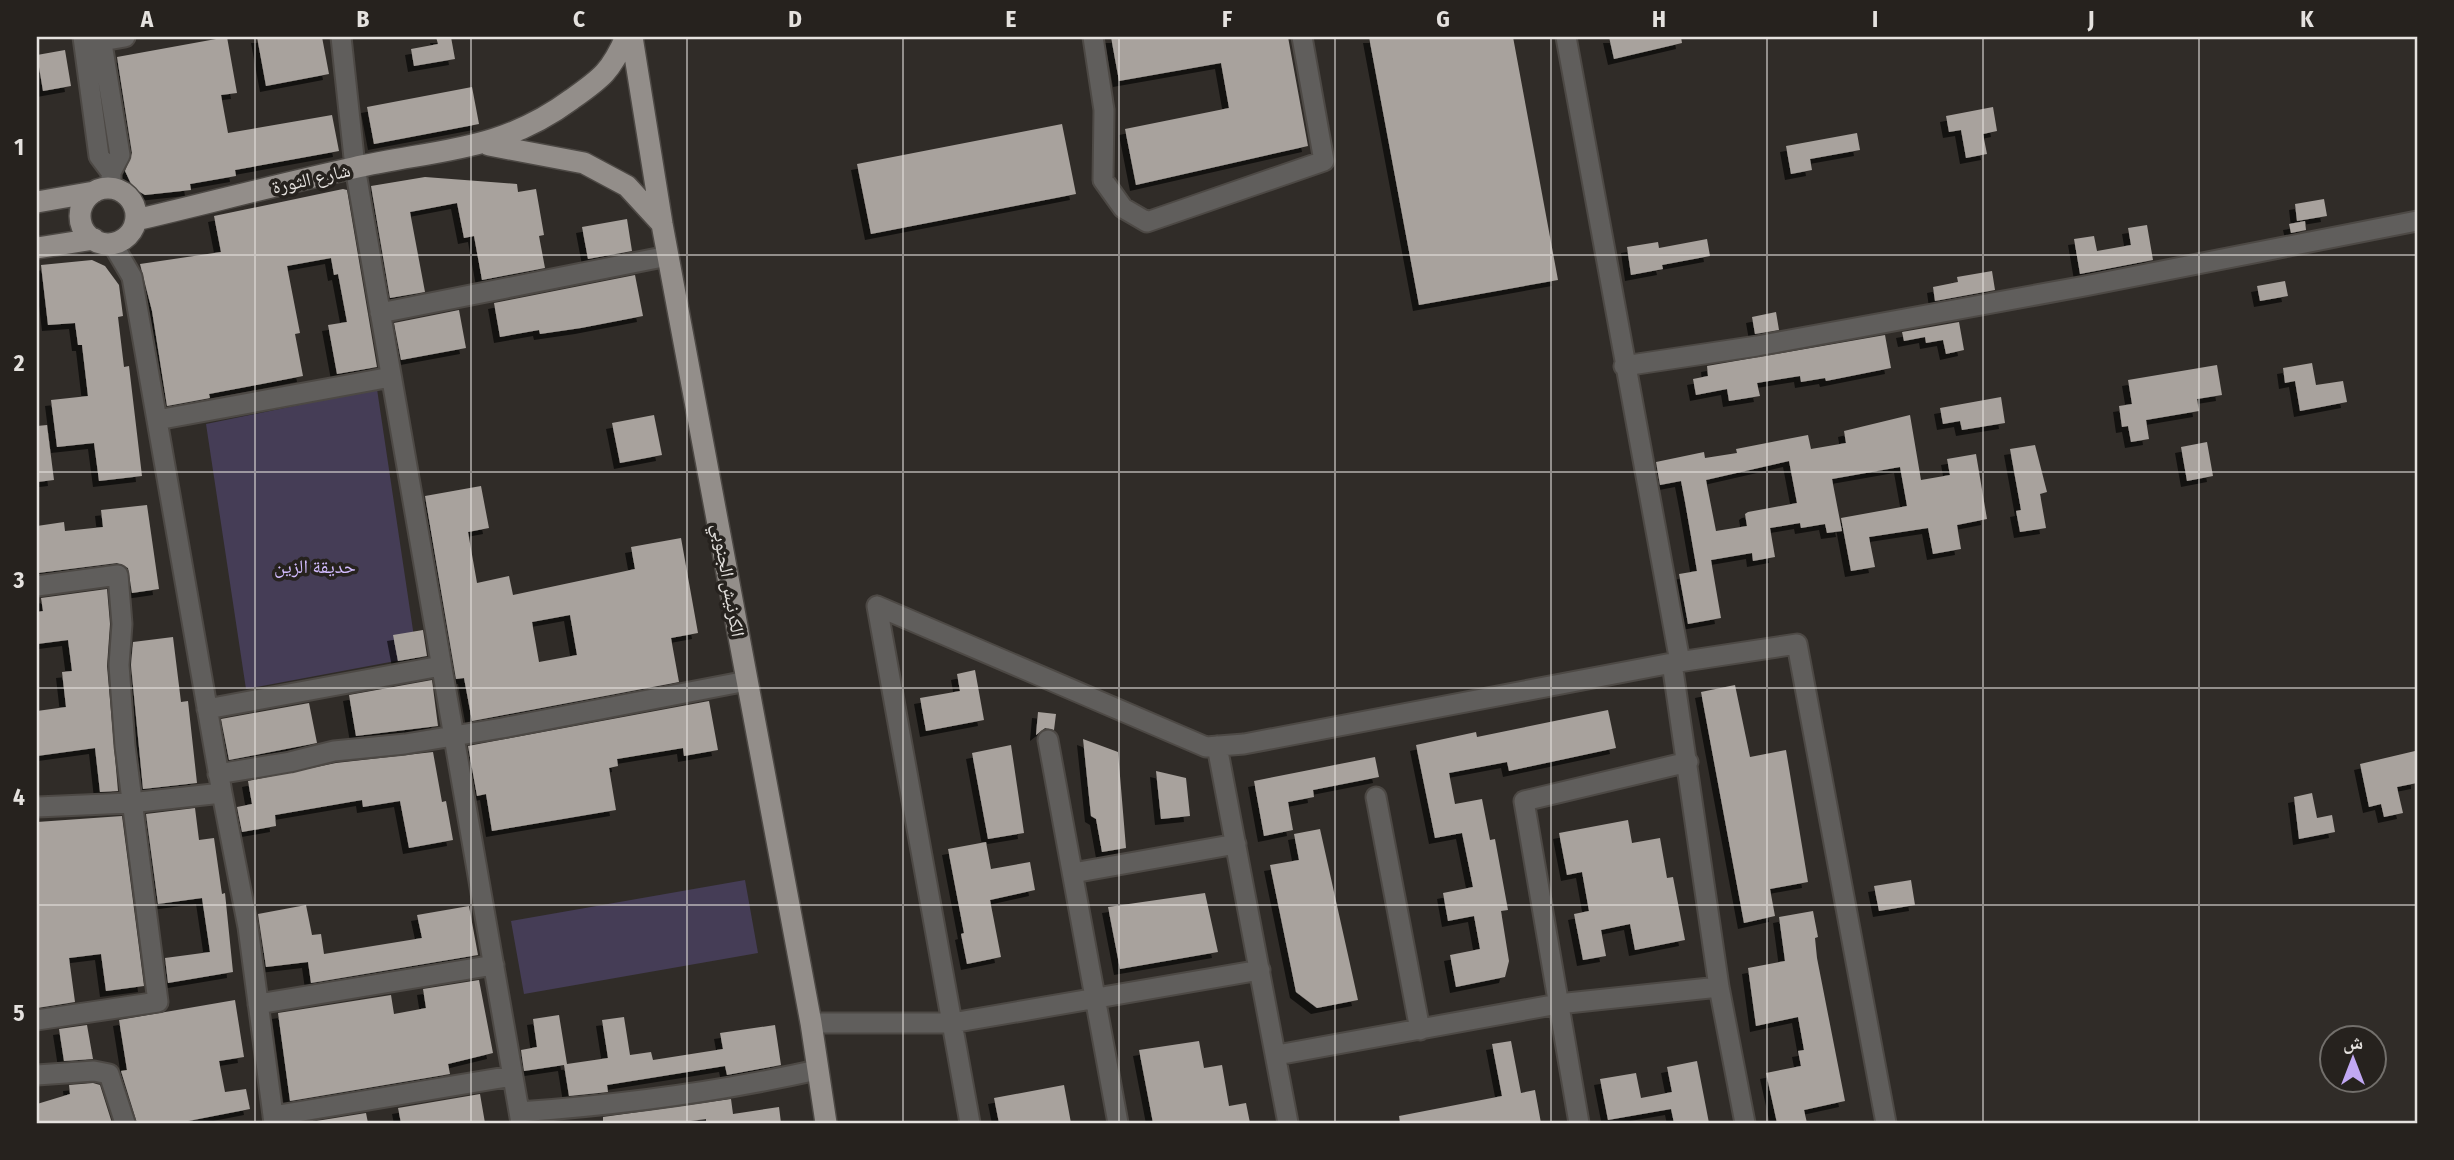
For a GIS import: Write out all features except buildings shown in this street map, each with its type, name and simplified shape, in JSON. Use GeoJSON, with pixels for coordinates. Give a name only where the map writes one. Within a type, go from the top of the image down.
{"type":"FeatureCollection","features":[{"type":"Feature","properties":{"kind":"main road","name":"شارع الثورة"},"geometry":{"type":"LineString","coordinates":[[136,220],[355,167],[487,144],[543,121],[584,91],[612,68],[626,37]]}},
{"type":"Feature","properties":{"kind":"main road","name":"الكرنيش الجنوبي"},"geometry":{"type":"LineString","coordinates":[[632,37],[662,223],[811,1023],[826,1123]]}},
{"type":"Feature","properties":{"kind":"main road","name":"شارع الثورة"},"geometry":{"type":"LineString","coordinates":[[487,144],[584,163],[626,186],[662,223]]}},
{"type":"Feature","properties":{"kind":"main road"},"geometry":{"type":"LineString","coordinates":[[103,241],[87,233],[80,216],[86,198],[105,184]]}},
{"type":"Feature","properties":{"kind":"main road"},"geometry":{"type":"LineString","coordinates":[[37,202],[105,184],[120,190],[133,203],[136,220],[128,236],[37,248]]}},
{"type":"Feature","properties":{"kind":"street"},"geometry":{"type":"LineString","coordinates":[[105,184],[120,155],[95,38],[125,37]]}},
{"type":"Feature","properties":{"kind":"street"},"geometry":{"type":"LineString","coordinates":[[341,37],[355,167],[520,1118],[626,1105],[817,1070]]}},
{"type":"Feature","properties":{"kind":"street"},"geometry":{"type":"LineString","coordinates":[[1093,37],[1104,110],[1103,180],[1123,208],[1147,222],[1324,161],[1302,37]]}},
{"type":"Feature","properties":{"kind":"street"},"geometry":{"type":"LineString","coordinates":[[1566,37],[1676,663],[1719,986],[1745,1123]]}},
{"type":"Feature","properties":{"kind":"street"},"geometry":{"type":"LineString","coordinates":[[1624,366],[1757,346],[2417,221]]}},
{"type":"Feature","properties":{"kind":"street"},"geometry":{"type":"LineString","coordinates":[[103,241],[132,277],[220,783],[248,928],[273,1119],[512,1076]]}},
{"type":"Feature","properties":{"kind":"street"},"geometry":{"type":"LineString","coordinates":[[380,313],[668,256]]}},
{"type":"Feature","properties":{"kind":"street"},"geometry":{"type":"LineString","coordinates":[[157,420],[391,377]]}},
{"type":"Feature","properties":{"kind":"street"},"geometry":{"type":"LineString","coordinates":[[37,586],[118,575],[122,624],[118,664],[131,803],[158,1002],[37,1020]]}},
{"type":"Feature","properties":{"kind":"street"},"geometry":{"type":"LineString","coordinates":[[970,1123],[877,607],[1206,747],[1244,744],[1676,663],[1797,644],[1886,1123]]}},
{"type":"Feature","properties":{"kind":"street"},"geometry":{"type":"LineString","coordinates":[[207,709],[441,667]]}},
{"type":"Feature","properties":{"kind":"street"},"geometry":{"type":"LineString","coordinates":[[37,807],[131,803],[220,783],[334,751],[453,736],[747,681]]}},
{"type":"Feature","properties":{"kind":"street"},"geometry":{"type":"LineString","coordinates":[[1048,740],[1118,1123]]}},
{"type":"Feature","properties":{"kind":"street"},"geometry":{"type":"LineString","coordinates":[[1217,746],[1288,1123]]}},
{"type":"Feature","properties":{"kind":"street"},"geometry":{"type":"LineString","coordinates":[[1579,1123],[1524,801],[1688,762]]}},
{"type":"Feature","properties":{"kind":"street"},"geometry":{"type":"LineString","coordinates":[[1376,797],[1420,1030]]}},
{"type":"Feature","properties":{"kind":"street"},"geometry":{"type":"LineString","coordinates":[[1073,873],[1236,844]]}},
{"type":"Feature","properties":{"kind":"street"},"geometry":{"type":"LineString","coordinates":[[258,1004],[494,965]]}},
{"type":"Feature","properties":{"kind":"street"},"geometry":{"type":"LineString","coordinates":[[811,1023],[952,1023],[1260,970]]}},
{"type":"Feature","properties":{"kind":"street"},"geometry":{"type":"LineString","coordinates":[[1277,1055],[1558,1004],[1719,986]]}},
{"type":"Feature","properties":{"kind":"street"},"geometry":{"type":"LineString","coordinates":[[37,1075],[94,1071],[109,1074],[125,1123]]}},
{"type":"Feature","properties":{"kind":"green space","name":"حديقة الزين"},"geometry":{"type":"Polygon","coordinates":[[[377,389],[417,657],[246,689],[206,424],[377,389]]]}},
{"type":"Feature","properties":{"kind":"green space"},"geometry":{"type":"Polygon","coordinates":[[[745,880],[758,953],[524,994],[511,921],[745,880]]]}}]}
